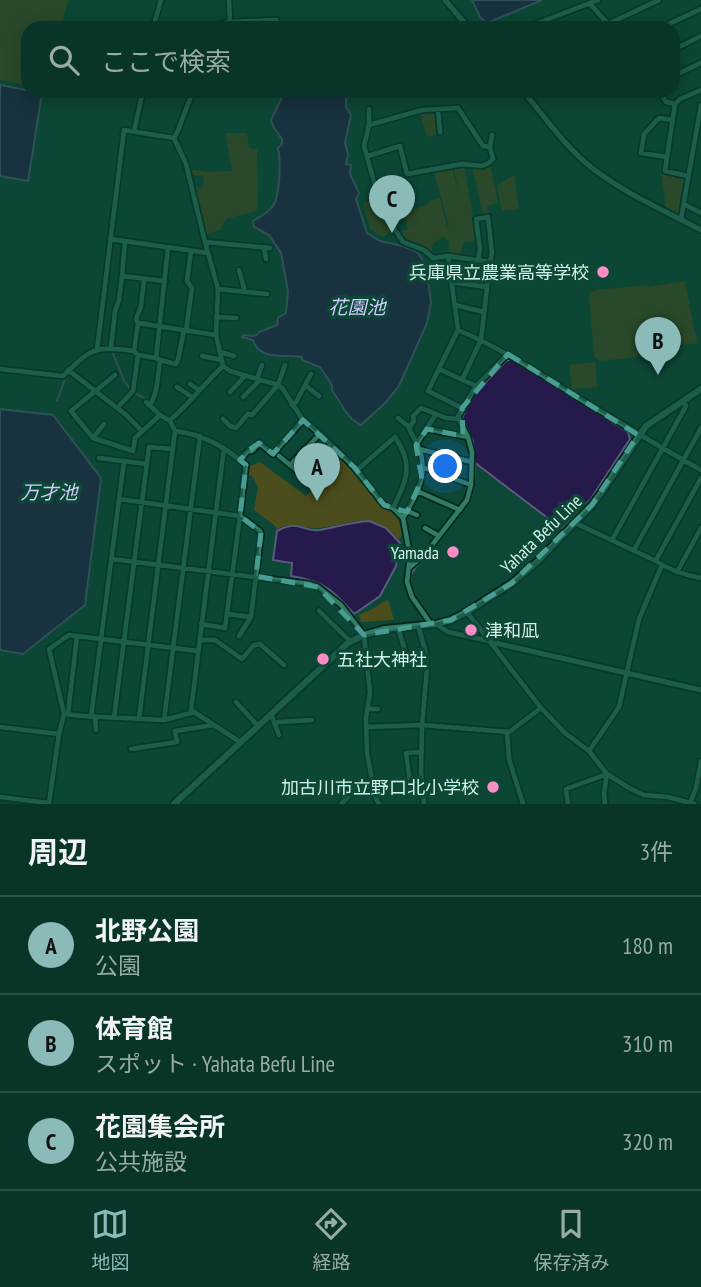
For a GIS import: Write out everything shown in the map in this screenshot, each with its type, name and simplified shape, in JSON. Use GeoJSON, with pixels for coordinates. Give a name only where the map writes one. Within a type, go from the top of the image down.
{"type":"FeatureCollection","features":[{"type":"Feature","properties":{"kind":"main road","name":"Yahata Befu Line"},"geometry":{"type":"LineString","coordinates":[[174,804],[350,641],[398,627],[451,620],[521,576],[601,493],[638,435],[651,422],[701,389]]}},
{"type":"Feature","properties":{"kind":"street"},"geometry":{"type":"LineString","coordinates":[[155,21],[161,0]]}},
{"type":"Feature","properties":{"kind":"street"},"geometry":{"type":"LineString","coordinates":[[229,0],[230,21]]}},
{"type":"Feature","properties":{"kind":"street"},"geometry":{"type":"LineString","coordinates":[[445,0],[463,21]]}},
{"type":"Feature","properties":{"kind":"street"},"geometry":{"type":"LineString","coordinates":[[545,21],[598,0]]}},
{"type":"Feature","properties":{"kind":"street"},"geometry":{"type":"LineString","coordinates":[[619,21],[659,0]]}},
{"type":"Feature","properties":{"kind":"street"},"geometry":{"type":"LineString","coordinates":[[590,4],[605,21]]}},
{"type":"Feature","properties":{"kind":"street"},"geometry":{"type":"LineString","coordinates":[[675,21],[701,9]]}},
{"type":"Feature","properties":{"kind":"street"},"geometry":{"type":"LineString","coordinates":[[253,21],[276,20]]}},
{"type":"Feature","properties":{"kind":"street"},"geometry":{"type":"LineString","coordinates":[[680,46],[701,36]]}},
{"type":"Feature","properties":{"kind":"street"},"geometry":{"type":"LineString","coordinates":[[680,73],[701,63]]}},
{"type":"Feature","properties":{"kind":"street"},"geometry":{"type":"LineString","coordinates":[[688,176],[665,171],[675,104],[701,90]]}},
{"type":"Feature","properties":{"kind":"street"},"geometry":{"type":"LineString","coordinates":[[134,131],[141,98]]}},
{"type":"Feature","properties":{"kind":"street"},"geometry":{"type":"LineString","coordinates":[[174,138],[191,98]]}},
{"type":"Feature","properties":{"kind":"street"},"geometry":{"type":"LineString","coordinates":[[529,98],[591,167],[612,182],[701,230]]}},
{"type":"Feature","properties":{"kind":"street"},"geometry":{"type":"LineString","coordinates":[[663,98],[666,103],[675,104]]}},
{"type":"Feature","properties":{"kind":"street"},"geometry":{"type":"LineString","coordinates":[[681,219],[699,131],[701,105]]}},
{"type":"Feature","properties":{"kind":"street"},"geometry":{"type":"LineString","coordinates":[[369,125],[422,110],[458,108],[483,146],[491,147]]}},
{"type":"Feature","properties":{"kind":"street"},"geometry":{"type":"LineString","coordinates":[[369,109],[365,146],[382,210],[403,242],[424,250],[433,258],[448,256],[490,262]]}},
{"type":"Feature","properties":{"kind":"street"},"geometry":{"type":"LineString","coordinates":[[438,110],[440,132]]}},
{"type":"Feature","properties":{"kind":"street"},"geometry":{"type":"LineString","coordinates":[[667,157],[641,153],[644,134],[659,118],[673,120]]}},
{"type":"Feature","properties":{"kind":"street"},"geometry":{"type":"LineString","coordinates":[[97,349],[124,130],[174,138]]}},
{"type":"Feature","properties":{"kind":"street"},"geometry":{"type":"LineString","coordinates":[[368,156],[400,146],[407,174],[462,164],[482,166],[493,159],[492,135]]}},
{"type":"Feature","properties":{"kind":"street"},"geometry":{"type":"LineString","coordinates":[[174,138],[186,164],[218,289],[216,335],[223,366],[230,371],[282,388],[303,420],[357,470],[384,505],[393,508],[403,518],[410,556],[407,582],[412,597],[434,624],[448,632],[701,690]]}},
{"type":"Feature","properties":{"kind":"street"},"geometry":{"type":"LineString","coordinates":[[684,204],[701,213]]}},
{"type":"Feature","properties":{"kind":"street"},"geometry":{"type":"LineString","coordinates":[[462,380],[481,340],[492,253],[488,217],[476,219],[480,249],[478,260]]}},
{"type":"Feature","properties":{"kind":"street"},"geometry":{"type":"LineString","coordinates":[[110,240],[208,253]]}},
{"type":"Feature","properties":{"kind":"street"},"geometry":{"type":"LineString","coordinates":[[111,348],[125,242]]}},
{"type":"Feature","properties":{"kind":"street"},"geometry":{"type":"LineString","coordinates":[[205,243],[267,248],[267,259]]}},
{"type":"Feature","properties":{"kind":"street"},"geometry":{"type":"LineString","coordinates":[[139,719],[175,431],[170,421],[148,403],[153,401],[159,386],[160,326],[168,248]]}},
{"type":"Feature","properties":{"kind":"street"},"geometry":{"type":"LineString","coordinates":[[0,369],[63,376],[84,355],[97,349],[111,348],[158,359],[175,366],[182,352],[192,288],[187,281],[191,251]]}},
{"type":"Feature","properties":{"kind":"street"},"geometry":{"type":"LineString","coordinates":[[448,256],[458,330],[428,391],[463,408]]}},
{"type":"Feature","properties":{"kind":"street"},"geometry":{"type":"LineString","coordinates":[[239,270],[245,292]]}},
{"type":"Feature","properties":{"kind":"street"},"geometry":{"type":"LineString","coordinates":[[122,276],[165,281]]}},
{"type":"Feature","properties":{"kind":"street"},"geometry":{"type":"LineString","coordinates":[[117,408],[133,391],[137,378],[136,319],[141,306],[144,279]]}},
{"type":"Feature","properties":{"kind":"street"},"geometry":{"type":"LineString","coordinates":[[452,282],[487,287]]}},
{"type":"Feature","properties":{"kind":"street"},"geometry":{"type":"LineString","coordinates":[[218,289],[267,294]]}},
{"type":"Feature","properties":{"kind":"street"},"geometry":{"type":"LineString","coordinates":[[454,305],[484,312]]}},
{"type":"Feature","properties":{"kind":"street"},"geometry":{"type":"LineString","coordinates":[[216,317],[236,318]]}},
{"type":"Feature","properties":{"kind":"street"},"geometry":{"type":"LineString","coordinates":[[138,323],[216,335]]}},
{"type":"Feature","properties":{"kind":"street"},"geometry":{"type":"LineString","coordinates":[[458,330],[508,355],[638,435],[701,470]]}},
{"type":"Feature","properties":{"kind":"street"},"geometry":{"type":"LineString","coordinates":[[220,352],[234,356]]}},
{"type":"Feature","properties":{"kind":"street"},"geometry":{"type":"LineString","coordinates":[[408,568],[425,554],[467,500],[471,485],[472,452],[459,419],[476,386],[508,355]]}},
{"type":"Feature","properties":{"kind":"street"},"geometry":{"type":"LineString","coordinates":[[202,356],[221,359]]}},
{"type":"Feature","properties":{"kind":"street"},"geometry":{"type":"LineString","coordinates":[[243,397],[258,380],[262,365]]}},
{"type":"Feature","properties":{"kind":"street"},"geometry":{"type":"LineString","coordinates":[[236,428],[248,414],[254,416],[261,407],[278,385],[285,365]]}},
{"type":"Feature","properties":{"kind":"street"},"geometry":{"type":"LineString","coordinates":[[170,421],[223,366]]}},
{"type":"Feature","properties":{"kind":"street"},"geometry":{"type":"LineString","coordinates":[[439,369],[476,386]]}},
{"type":"Feature","properties":{"kind":"street"},"geometry":{"type":"LineString","coordinates":[[68,370],[142,431]]}},
{"type":"Feature","properties":{"kind":"street"},"geometry":{"type":"LineString","coordinates":[[292,405],[311,374]]}},
{"type":"Feature","properties":{"kind":"street"},"geometry":{"type":"LineString","coordinates":[[115,375],[109,383],[71,411],[93,438],[133,451],[135,438],[160,415]]}},
{"type":"Feature","properties":{"kind":"street"},"geometry":{"type":"LineString","coordinates":[[230,392],[245,376]]}},
{"type":"Feature","properties":{"kind":"street"},"geometry":{"type":"LineString","coordinates":[[190,384],[199,390]]}},
{"type":"Feature","properties":{"kind":"street"},"geometry":{"type":"LineString","coordinates":[[305,385],[319,396]]}},
{"type":"Feature","properties":{"kind":"street"},"geometry":{"type":"LineString","coordinates":[[177,387],[192,397]]}},
{"type":"Feature","properties":{"kind":"street"},"geometry":{"type":"LineString","coordinates":[[612,540],[686,406],[683,401]]}},
{"type":"Feature","properties":{"kind":"street"},"geometry":{"type":"LineString","coordinates":[[409,428],[414,421],[413,416],[421,408],[446,418],[459,419]]}},
{"type":"Feature","properties":{"kind":"street"},"geometry":{"type":"LineString","coordinates":[[418,447],[436,414]]}},
{"type":"Feature","properties":{"kind":"street"},"geometry":{"type":"LineString","coordinates":[[397,418],[408,426],[418,447],[422,467],[418,491],[403,518]]}},
{"type":"Feature","properties":{"kind":"street"},"geometry":{"type":"LineString","coordinates":[[223,419],[242,433]]}},
{"type":"Feature","properties":{"kind":"street"},"geometry":{"type":"LineString","coordinates":[[240,460],[259,443],[272,454],[303,420]]}},
{"type":"Feature","properties":{"kind":"street"},"geometry":{"type":"LineString","coordinates":[[93,438],[104,424]]}},
{"type":"Feature","properties":{"kind":"street"},"geometry":{"type":"LineString","coordinates":[[634,550],[701,428]]}},
{"type":"Feature","properties":{"kind":"street"},"geometry":{"type":"LineString","coordinates":[[427,429],[468,437]]}},
{"type":"Feature","properties":{"kind":"street"},"geometry":{"type":"LineString","coordinates":[[175,431],[200,436],[224,448],[246,465],[225,628],[201,624]]}},
{"type":"Feature","properties":{"kind":"street"},"geometry":{"type":"LineString","coordinates":[[290,465],[320,434]]}},
{"type":"Feature","properties":{"kind":"street"},"geometry":{"type":"LineString","coordinates":[[164,720],[200,436]]}},
{"type":"Feature","properties":{"kind":"street"},"geometry":{"type":"LineString","coordinates":[[357,470],[395,437],[405,454],[407,473],[393,508]]}},
{"type":"Feature","properties":{"kind":"street"},"geometry":{"type":"LineString","coordinates":[[114,718],[149,447],[173,449]]}},
{"type":"Feature","properties":{"kind":"street"},"geometry":{"type":"LineString","coordinates":[[418,447],[472,463]]}},
{"type":"Feature","properties":{"kind":"street"},"geometry":{"type":"LineString","coordinates":[[224,448],[191,710],[241,743]]}},
{"type":"Feature","properties":{"kind":"street"},"geometry":{"type":"LineString","coordinates":[[319,464],[334,448]]}},
{"type":"Feature","properties":{"kind":"street"},"geometry":{"type":"LineString","coordinates":[[99,458],[147,464]]}},
{"type":"Feature","properties":{"kind":"street"},"geometry":{"type":"LineString","coordinates":[[280,459],[307,479]]}},
{"type":"Feature","properties":{"kind":"street"},"geometry":{"type":"LineString","coordinates":[[96,730],[93,717],[101,639],[124,461]]}},
{"type":"Feature","properties":{"kind":"street"},"geometry":{"type":"LineString","coordinates":[[422,467],[471,485]]}},
{"type":"Feature","properties":{"kind":"street"},"geometry":{"type":"LineString","coordinates":[[656,561],[701,478]]}},
{"type":"Feature","properties":{"kind":"street"},"geometry":{"type":"LineString","coordinates":[[418,491],[460,510]]}},
{"type":"Feature","properties":{"kind":"street"},"geometry":{"type":"LineString","coordinates":[[119,499],[240,516],[260,531],[251,617],[239,636]]}},
{"type":"Feature","properties":{"kind":"street"},"geometry":{"type":"LineString","coordinates":[[407,510],[417,515]]}},
{"type":"Feature","properties":{"kind":"street"},"geometry":{"type":"LineString","coordinates":[[575,523],[677,572],[701,577]]}},
{"type":"Feature","properties":{"kind":"street"},"geometry":{"type":"LineString","coordinates":[[425,528],[439,536]]}},
{"type":"Feature","properties":{"kind":"street"},"geometry":{"type":"LineString","coordinates":[[677,572],[701,528]]}},
{"type":"Feature","properties":{"kind":"street"},"geometry":{"type":"LineString","coordinates":[[112,559],[310,584],[341,605],[364,635],[370,693],[367,709],[367,753],[379,804]]}},
{"type":"Feature","properties":{"kind":"street"},"geometry":{"type":"LineString","coordinates":[[589,751],[619,707],[639,619],[662,565]]}},
{"type":"Feature","properties":{"kind":"street"},"geometry":{"type":"LineString","coordinates":[[319,611],[350,641]]}},
{"type":"Feature","properties":{"kind":"street"},"geometry":{"type":"LineString","coordinates":[[467,612],[541,708],[565,733],[589,751],[607,774],[645,795],[692,803],[701,761]]}},
{"type":"Feature","properties":{"kind":"street"},"geometry":{"type":"LineString","coordinates":[[227,614],[251,617]]}},
{"type":"Feature","properties":{"kind":"street"},"geometry":{"type":"LineString","coordinates":[[418,625],[427,668],[422,726],[424,804]]}},
{"type":"Feature","properties":{"kind":"street"},"geometry":{"type":"LineString","coordinates":[[398,627],[406,654],[425,649]]}},
{"type":"Feature","properties":{"kind":"street"},"geometry":{"type":"LineString","coordinates":[[66,714],[49,649],[69,635],[198,651]]}},
{"type":"Feature","properties":{"kind":"street"},"geometry":{"type":"LineString","coordinates":[[0,797],[49,804],[77,636]]}},
{"type":"Feature","properties":{"kind":"street"},"geometry":{"type":"LineString","coordinates":[[200,640],[215,640],[242,659],[254,645],[260,645],[276,655],[284,665]]}},
{"type":"Feature","properties":{"kind":"street"},"geometry":{"type":"LineString","coordinates":[[342,648],[347,667]]}},
{"type":"Feature","properties":{"kind":"street"},"geometry":{"type":"LineString","coordinates":[[236,702],[258,726]]}},
{"type":"Feature","properties":{"kind":"street"},"geometry":{"type":"LineString","coordinates":[[367,727],[422,726],[511,732],[541,708]]}},
{"type":"Feature","properties":{"kind":"street"},"geometry":{"type":"LineString","coordinates":[[367,709],[378,709]]}},
{"type":"Feature","properties":{"kind":"street"},"geometry":{"type":"LineString","coordinates":[[66,714],[164,720],[195,712]]}},
{"type":"Feature","properties":{"kind":"street"},"geometry":{"type":"LineString","coordinates":[[271,714],[279,735]]}},
{"type":"Feature","properties":{"kind":"street"},"geometry":{"type":"LineString","coordinates":[[275,724],[312,720]]}},
{"type":"Feature","properties":{"kind":"street"},"geometry":{"type":"LineString","coordinates":[[131,750],[177,742],[172,731],[214,725]]}},
{"type":"Feature","properties":{"kind":"street"},"geometry":{"type":"LineString","coordinates":[[0,727],[59,734]]}},
{"type":"Feature","properties":{"kind":"street"},"geometry":{"type":"LineString","coordinates":[[507,732],[509,760],[523,804]]}},
{"type":"Feature","properties":{"kind":"street"},"geometry":{"type":"LineString","coordinates":[[422,752],[406,753],[411,789],[423,789]]}},
{"type":"Feature","properties":{"kind":"street"},"geometry":{"type":"LineString","coordinates":[[568,804],[566,789],[607,774]]}},
{"type":"Feature","properties":{"kind":"street"},"geometry":{"type":"LineString","coordinates":[[605,804],[607,774]]}},
{"type":"Feature","properties":{"kind":"street"},"geometry":{"type":"LineString","coordinates":[[341,804],[359,786],[372,780]]}},
{"type":"Feature","properties":{"kind":"street"},"geometry":{"type":"LineString","coordinates":[[662,796],[666,804]]}},
{"type":"Feature","properties":{"kind":"highlighted area"},"geometry":{"type":"Polygon","coordinates":[[[508,354],[638,435],[592,505],[512,583],[451,620],[364,635],[318,587],[256,576],[261,532],[240,516],[246,465],[240,460],[248,451],[259,443],[273,454],[303,420],[354,467],[384,505],[407,512],[422,479],[416,445],[427,429],[463,436],[462,408],[508,354]]]}},
{"type":"Feature","properties":{"kind":"shaded area"},"geometry":{"type":"Polygon","coordinates":[[[0,0],[68,0],[63,21],[21,21],[21,84],[0,80],[0,0]]]}},
{"type":"Feature","properties":{"kind":"shaded area"},"geometry":{"type":"Polygon","coordinates":[[[436,110],[439,134],[427,137],[420,112],[436,110]]]}},
{"type":"Feature","properties":{"kind":"shaded area"},"geometry":{"type":"Polygon","coordinates":[[[225,133],[247,133],[249,148],[257,149],[258,210],[226,219],[220,230],[204,235],[192,186],[203,188],[204,177],[189,174],[188,169],[207,172],[232,171],[225,133]]]}},
{"type":"Feature","properties":{"kind":"shaded area"},"geometry":{"type":"Polygon","coordinates":[[[490,164],[498,203],[487,206],[489,214],[483,215],[472,166],[490,164]]]}},
{"type":"Feature","properties":{"kind":"shaded area"},"geometry":{"type":"Polygon","coordinates":[[[464,165],[477,241],[464,242],[460,254],[449,255],[449,242],[442,236],[433,243],[431,255],[404,240],[398,233],[408,229],[404,212],[428,205],[429,201],[440,198],[449,226],[434,172],[452,167],[459,195],[454,168],[464,165]]]}},
{"type":"Feature","properties":{"kind":"shaded area"},"geometry":{"type":"Polygon","coordinates":[[[661,173],[685,178],[677,214],[666,208],[661,173]]]}},
{"type":"Feature","properties":{"kind":"shaded area"},"geometry":{"type":"Polygon","coordinates":[[[512,176],[519,209],[502,211],[497,186],[512,176]]]}},
{"type":"Feature","properties":{"kind":"shaded area"},"geometry":{"type":"Polygon","coordinates":[[[377,198],[382,214],[393,230],[383,237],[370,229],[363,203],[377,198]]]}},
{"type":"Feature","properties":{"kind":"shaded area"},"geometry":{"type":"Polygon","coordinates":[[[685,281],[698,343],[641,351],[635,357],[600,361],[594,356],[589,293],[596,290],[648,287],[685,281]]]}},
{"type":"Feature","properties":{"kind":"shaded area"},"geometry":{"type":"Polygon","coordinates":[[[595,362],[597,387],[572,389],[569,365],[595,362]]]}},
{"type":"Feature","properties":{"kind":"shaded area"},"geometry":{"type":"Polygon","coordinates":[[[341,459],[382,506],[398,517],[402,534],[399,540],[378,524],[361,520],[319,528],[289,525],[277,529],[254,510],[258,487],[252,476],[247,475],[248,467],[260,462],[306,496],[341,459]]]}},
{"type":"Feature","properties":{"kind":"shaded area"},"geometry":{"type":"Polygon","coordinates":[[[388,599],[394,620],[361,622],[359,615],[388,599]]]}},
{"type":"Feature","properties":{"kind":"water"},"geometry":{"type":"Polygon","coordinates":[[[472,0],[542,0],[492,21],[485,21],[472,0]]]}},
{"type":"Feature","properties":{"kind":"water"},"geometry":{"type":"Polygon","coordinates":[[[0,85],[21,89],[21,98],[41,98],[28,181],[0,176],[0,85]]]}},
{"type":"Feature","properties":{"kind":"water","name":"花園池"},"geometry":{"type":"Polygon","coordinates":[[[282,98],[346,98],[346,107],[351,115],[345,143],[348,155],[346,164],[351,165],[350,174],[359,193],[356,199],[367,233],[380,241],[417,252],[426,265],[431,302],[427,323],[399,386],[361,425],[346,412],[320,367],[302,360],[302,357],[267,354],[256,347],[253,340],[242,337],[257,335],[277,325],[278,318],[286,313],[288,291],[281,253],[269,235],[254,227],[253,221],[271,208],[277,194],[280,169],[278,148],[282,139],[271,120],[282,98]]]}},
{"type":"Feature","properties":{"kind":"water"},"geometry":{"type":"Polygon","coordinates":[[[511,359],[628,432],[630,439],[590,500],[562,529],[474,462],[473,441],[462,418],[472,396],[511,359]]]}},
{"type":"Feature","properties":{"kind":"water","name":"万才池"},"geometry":{"type":"Polygon","coordinates":[[[0,409],[53,415],[101,478],[85,605],[23,654],[0,650],[0,409]]]}},
{"type":"Feature","properties":{"kind":"water"},"geometry":{"type":"Polygon","coordinates":[[[369,521],[386,528],[400,543],[396,566],[380,596],[354,614],[327,588],[291,576],[292,563],[273,560],[277,531],[284,528],[295,526],[319,530],[369,521]]]}},
{"type":"Feature","properties":{"kind":"waterway"},"geometry":{"type":"LineString","coordinates":[[112,351],[124,381],[131,390]]}},
{"type":"Feature","properties":{"kind":"waterway"},"geometry":{"type":"LineString","coordinates":[[57,401],[66,376]]}},
{"type":"Feature","properties":{"kind":"waterway"},"geometry":{"type":"LineString","coordinates":[[191,396],[209,377]]}},
{"type":"Feature","properties":{"kind":"waterway"},"geometry":{"type":"LineString","coordinates":[[134,393],[149,400]]}},
{"type":"Feature","properties":{"kind":"waterway"},"geometry":{"type":"LineString","coordinates":[[154,405],[161,412]]}},
{"type":"Feature","properties":{"kind":"waterway"},"geometry":{"type":"LineString","coordinates":[[429,552],[470,501],[475,463]]}},
{"type":"Feature","properties":{"kind":"waterway"},"geometry":{"type":"LineString","coordinates":[[410,580],[414,570],[426,556]]}},
{"type":"Feature","properties":{"kind":"place","name":"花園集会所"},"geometry":{"type":"Point","coordinates":[392,233]}},
{"type":"Feature","properties":{"kind":"place","name":"兵庫県立農業高等学校"},"geometry":{"type":"Point","coordinates":[603,272]}},
{"type":"Feature","properties":{"kind":"place","name":"体育館"},"geometry":{"type":"Point","coordinates":[658,375]}},
{"type":"Feature","properties":{"kind":"place","name":"北野公園"},"geometry":{"type":"Point","coordinates":[317,501]}},
{"type":"Feature","properties":{"kind":"place","name":"Yamada"},"geometry":{"type":"Point","coordinates":[453,552]}},
{"type":"Feature","properties":{"kind":"place","name":"津和凪"},"geometry":{"type":"Point","coordinates":[471,630]}},
{"type":"Feature","properties":{"kind":"place","name":"五社大神社"},"geometry":{"type":"Point","coordinates":[323,659]}},
{"type":"Feature","properties":{"kind":"place","name":"加古川市立野口北小学校"},"geometry":{"type":"Point","coordinates":[493,787]}}]}
